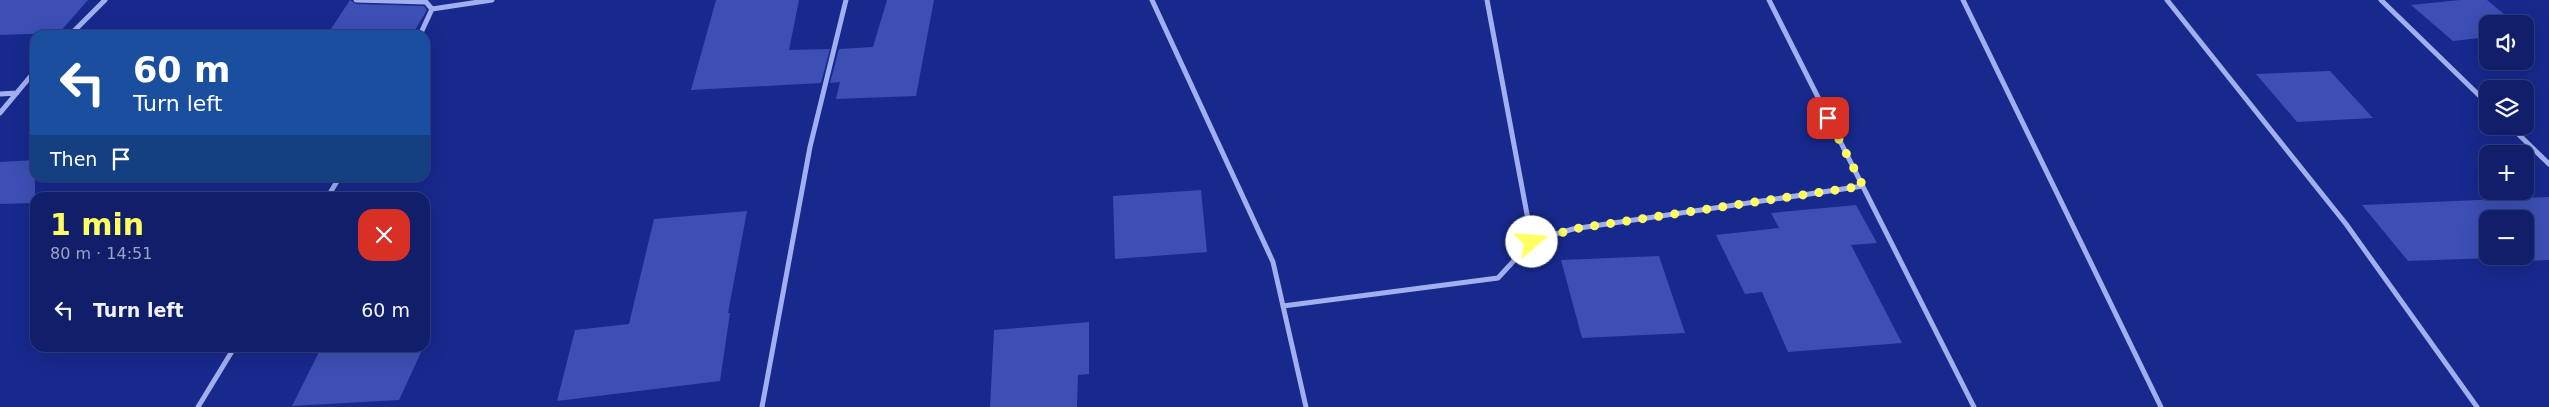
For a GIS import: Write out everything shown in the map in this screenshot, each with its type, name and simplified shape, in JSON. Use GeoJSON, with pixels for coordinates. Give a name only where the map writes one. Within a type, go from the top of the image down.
{"type":"FeatureCollection","features":[{"type":"Feature","properties":{"kind":"street"},"geometry":{"type":"LineString","coordinates":[[75,30],[104,0]]}},
{"type":"Feature","properties":{"kind":"street"},"geometry":{"type":"LineString","coordinates":[[356,0],[426,2],[432,9]]}},
{"type":"Feature","properties":{"kind":"street"},"geometry":{"type":"LineString","coordinates":[[432,9],[492,0]]}},
{"type":"Feature","properties":{"kind":"street"},"geometry":{"type":"LineString","coordinates":[[762,407],[810,147],[846,0]]}},
{"type":"Feature","properties":{"kind":"street"},"geometry":{"type":"LineString","coordinates":[[1152,0],[1273,262],[1306,407]]}},
{"type":"Feature","properties":{"kind":"street"},"geometry":{"type":"LineString","coordinates":[[1487,0],[1532,242]]}},
{"type":"Feature","properties":{"kind":"street"},"geometry":{"type":"LineString","coordinates":[[1769,0],[1974,407]]}},
{"type":"Feature","properties":{"kind":"street"},"geometry":{"type":"LineString","coordinates":[[1962,0],[2161,407]]}},
{"type":"Feature","properties":{"kind":"street"},"geometry":{"type":"LineString","coordinates":[[2167,0],[2346,224],[2477,407]]}},
{"type":"Feature","properties":{"kind":"street"},"geometry":{"type":"LineString","coordinates":[[2381,0],[2479,95]]}},
{"type":"Feature","properties":{"kind":"street"},"geometry":{"type":"LineString","coordinates":[[422,30],[432,9]]}},
{"type":"Feature","properties":{"kind":"street"},"geometry":{"type":"LineString","coordinates":[[0,113],[30,77]]}},
{"type":"Feature","properties":{"kind":"street"},"geometry":{"type":"LineString","coordinates":[[0,94],[16,94]]}},
{"type":"Feature","properties":{"kind":"street"},"geometry":{"type":"LineString","coordinates":[[2519,135],[2549,164]]}},
{"type":"Feature","properties":{"kind":"street"},"geometry":{"type":"LineString","coordinates":[[1283,306],[1498,278],[1532,242],[1573,229],[1863,186]]}},
{"type":"Feature","properties":{"kind":"street"},"geometry":{"type":"LineString","coordinates":[[198,407],[232,352]]}},
{"type":"Feature","properties":{"kind":"building"},"geometry":{"type":"Polygon","coordinates":[[[0,0],[88,0],[62,30],[30,30],[30,34],[0,35],[0,0]]]}},
{"type":"Feature","properties":{"kind":"building"},"geometry":{"type":"Polygon","coordinates":[[[350,0],[356,4],[424,6],[427,10],[415,30],[330,30],[350,0]]]}},
{"type":"Feature","properties":{"kind":"building"},"geometry":{"type":"Polygon","coordinates":[[[716,0],[799,0],[789,50],[830,49],[821,83],[691,90],[716,0]]]}},
{"type":"Feature","properties":{"kind":"building"},"geometry":{"type":"Polygon","coordinates":[[[887,0],[934,0],[916,96],[836,99],[840,82],[830,83],[839,49],[873,47],[887,0]]]}},
{"type":"Feature","properties":{"kind":"building"},"geometry":{"type":"Polygon","coordinates":[[[2460,0],[2487,0],[2505,15],[2479,15],[2479,38],[2453,41],[2411,5],[2460,0]]]}},
{"type":"Feature","properties":{"kind":"building"},"geometry":{"type":"Polygon","coordinates":[[[2330,71],[2373,118],[2297,122],[2256,74],[2330,71]]]}},
{"type":"Feature","properties":{"kind":"building"},"geometry":{"type":"Polygon","coordinates":[[[30,160],[30,182],[35,182],[35,192],[30,192],[30,203],[0,204],[0,162],[30,160]]]}},
{"type":"Feature","properties":{"kind":"building"},"geometry":{"type":"Polygon","coordinates":[[[1201,190],[1207,252],[1115,259],[1113,196],[1201,190]]]}},
{"type":"Feature","properties":{"kind":"building"},"geometry":{"type":"Polygon","coordinates":[[[2549,197],[2549,260],[2534,261],[2534,210],[2479,210],[2479,258],[2408,261],[2362,205],[2479,200],[2534,200],[2534,198],[2549,197]]]}},
{"type":"Feature","properties":{"kind":"building"},"geometry":{"type":"Polygon","coordinates":[[[1856,205],[1877,243],[1851,245],[1902,343],[1788,352],[1762,292],[1745,294],[1716,235],[1779,228],[1771,213],[1856,205]]]}},
{"type":"Feature","properties":{"kind":"building"},"geometry":{"type":"Polygon","coordinates":[[[747,211],[728,313],[730,313],[720,381],[557,401],[575,330],[629,324],[654,219],[747,211]]]}},
{"type":"Feature","properties":{"kind":"building"},"geometry":{"type":"Polygon","coordinates":[[[1659,256],[1685,333],[1582,338],[1561,260],[1659,256]]]}},
{"type":"Feature","properties":{"kind":"building"},"geometry":{"type":"Polygon","coordinates":[[[1089,322],[1089,374],[1078,375],[1077,407],[990,407],[994,330],[1089,322]]]}},
{"type":"Feature","properties":{"kind":"building"},"geometry":{"type":"Polygon","coordinates":[[[319,352],[421,352],[399,400],[292,406],[319,352]]]}},
{"type":"Feature","properties":{"kind":"route"},"geometry":{"type":"LineString","coordinates":[[1532,242],[1573,229],[1863,186],[1828,118]]}}]}
